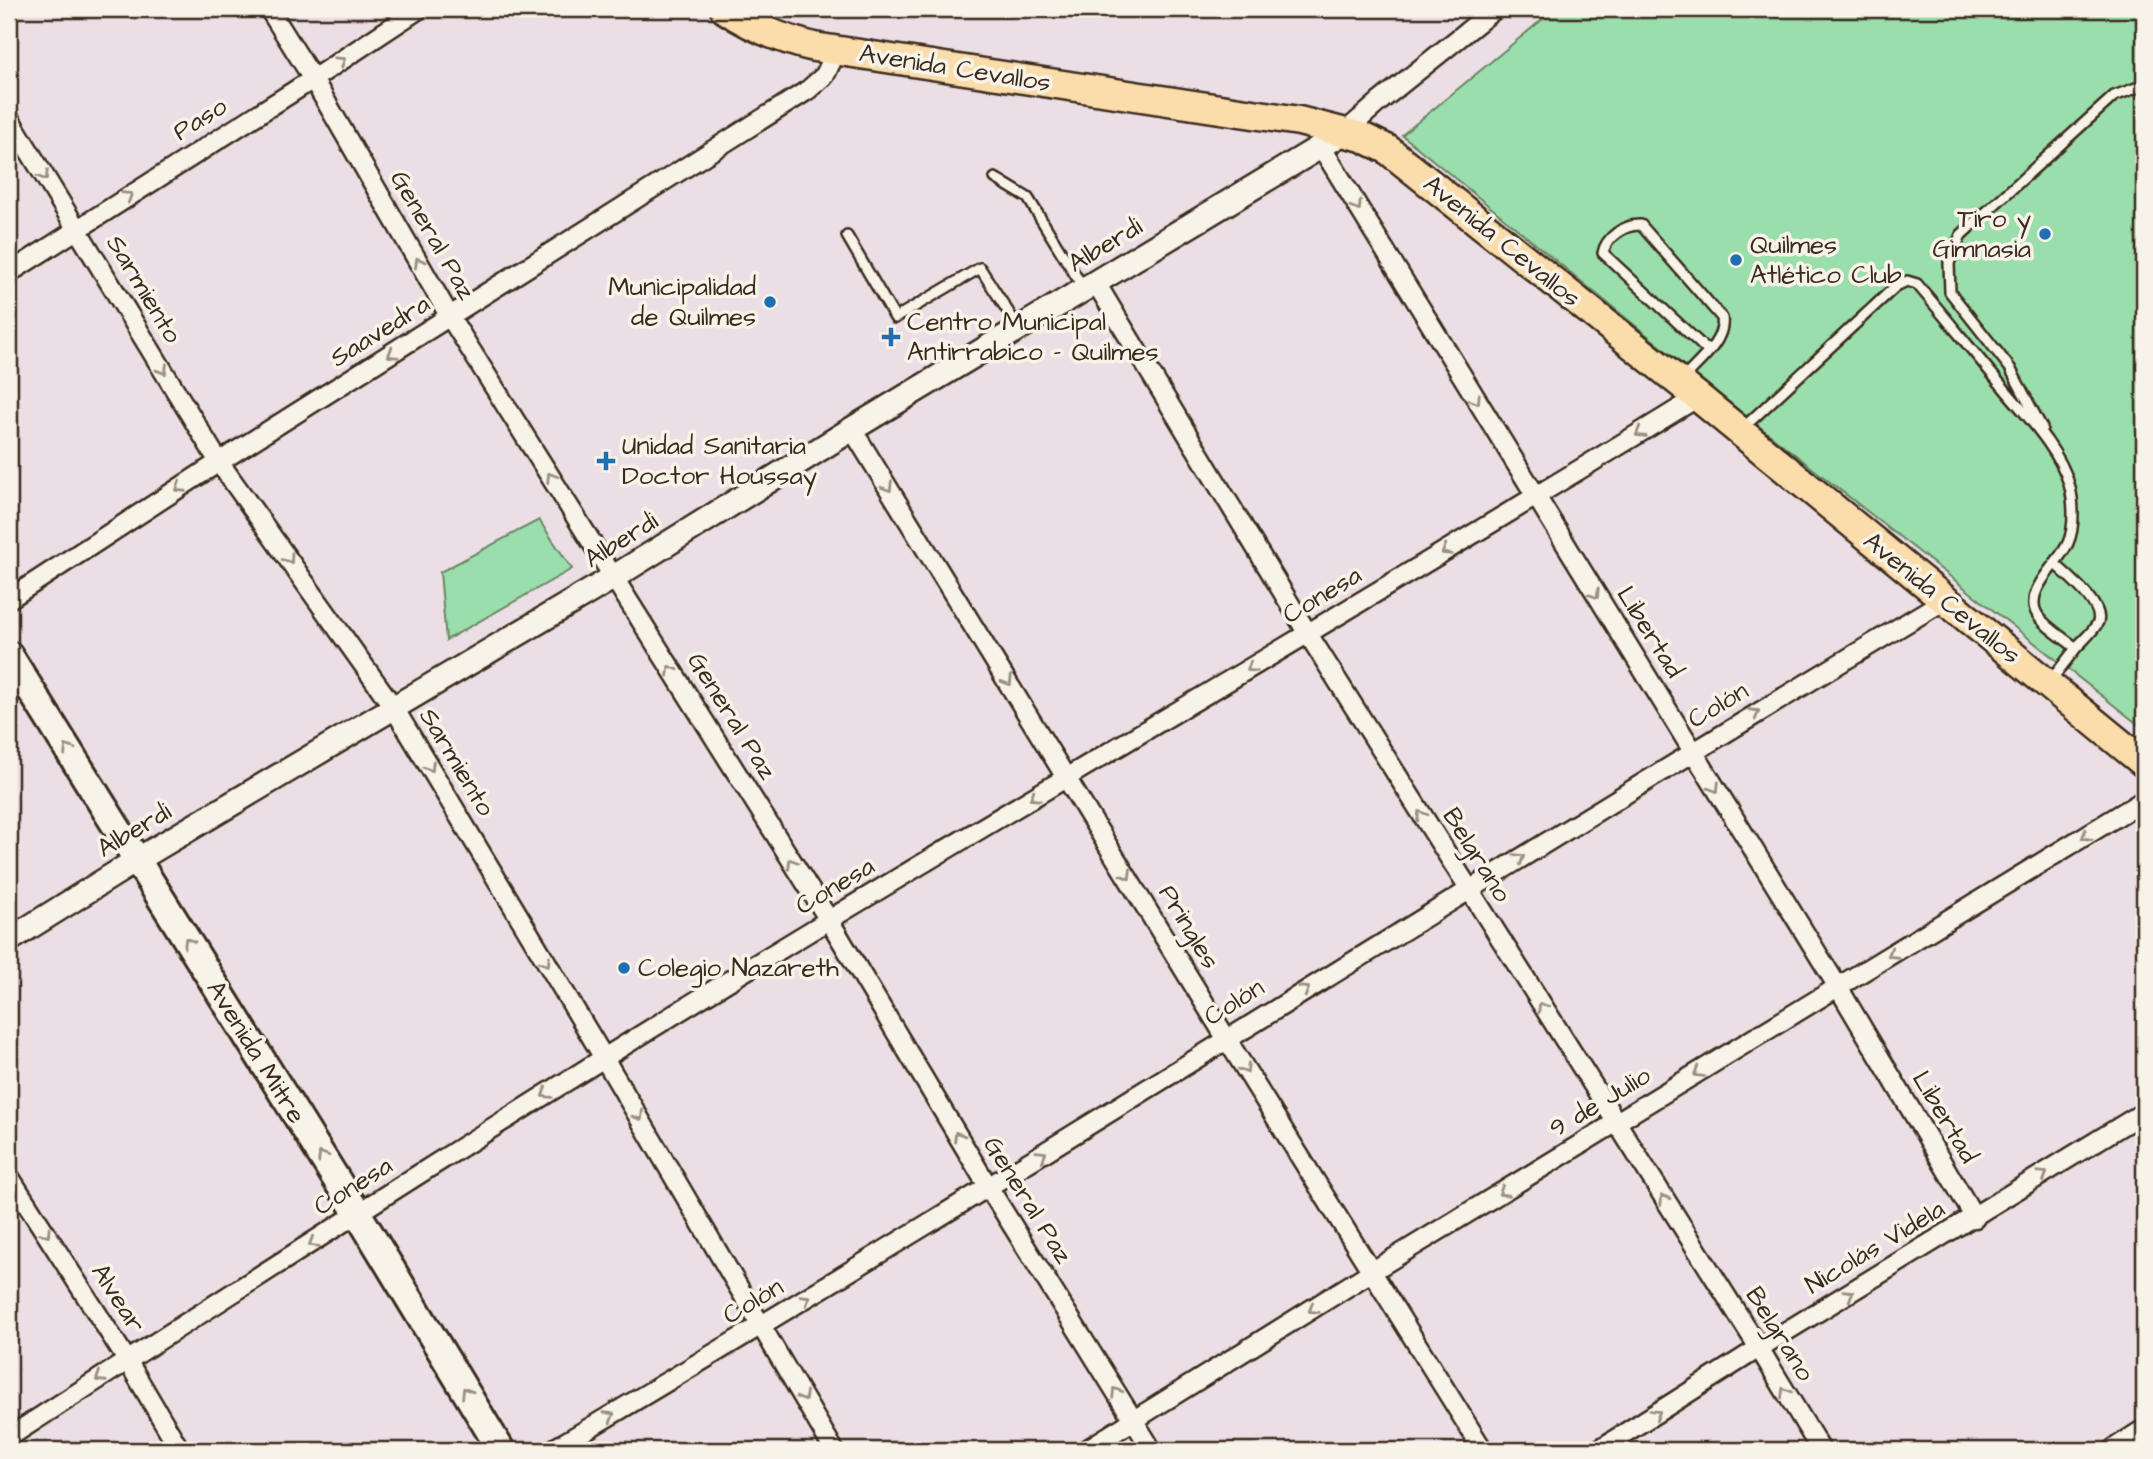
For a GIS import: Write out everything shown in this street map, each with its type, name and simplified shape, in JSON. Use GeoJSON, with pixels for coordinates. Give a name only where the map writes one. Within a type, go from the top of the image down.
{"type":"FeatureCollection","features":[{"type":"Feature","properties":{"kind":"main road","name":"Avenida Cevallos"},"geometry":{"type":"LineString","coordinates":[[725,9],[745,23],[771,35],[837,50],[1299,121],[1375,142],[1388,149],[1739,431],[2144,763]]}},
{"type":"Feature","properties":{"kind":"main road","name":"Avenida Mitre"},"geometry":{"type":"LineString","coordinates":[[9,655],[358,1214],[501,1450]]}},
{"type":"Feature","properties":{"kind":"street","name":"General Paz"},"geometry":{"type":"LineString","coordinates":[[269,9],[313,79],[450,317],[829,920],[989,1188],[1152,1450]]}},
{"type":"Feature","properties":{"kind":"street","name":"Paso"},"geometry":{"type":"LineString","coordinates":[[9,273],[419,9]]}},
{"type":"Feature","properties":{"kind":"street","name":"Alberdi"},"geometry":{"type":"LineString","coordinates":[[9,940],[137,860],[614,577],[852,429],[1322,148],[1496,9]]}},
{"type":"Feature","properties":{"kind":"street","name":"Saavedra"},"geometry":{"type":"LineString","coordinates":[[9,599],[219,462],[808,90],[825,75],[837,50]]}},
{"type":"Feature","properties":{"kind":"street","name":"Sarmiento"},"geometry":{"type":"LineString","coordinates":[[9,118],[219,462],[394,708],[604,1058],[834,1450]]}},
{"type":"Feature","properties":{"kind":"street","name":"Libertad"},"geometry":{"type":"LineString","coordinates":[[1322,148],[1838,987],[1975,1218]]}},
{"type":"Feature","properties":{"kind":"street","name":"Belgrano"},"geometry":{"type":"LineString","coordinates":[[1090,286],[1821,1450]]}},
{"type":"Feature","properties":{"kind":"street","name":"Conesa"},"geometry":{"type":"LineString","coordinates":[[9,1437],[604,1058],[829,920],[1536,497],[1688,390]]}},
{"type":"Feature","properties":{"kind":"street","name":"Pringles"},"geometry":{"type":"LineString","coordinates":[[852,429],[1483,1450]]}},
{"type":"Feature","properties":{"kind":"street","name":"Colón"},"geometry":{"type":"LineString","coordinates":[[552,1450],[989,1188],[1226,1038],[1692,751],[1945,600]]}},
{"type":"Feature","properties":{"kind":"street","name":"9 de Julio"},"geometry":{"type":"LineString","coordinates":[[1086,1450],[1371,1272],[2144,800]]}},
{"type":"Feature","properties":{"kind":"street","name":"Nicolás Videla"},"geometry":{"type":"LineString","coordinates":[[1598,1450],[2144,1112]]}},
{"type":"Feature","properties":{"kind":"street","name":"Alvear"},"geometry":{"type":"LineString","coordinates":[[9,1176],[127,1360],[180,1450]]}},
{"type":"Feature","properties":{"kind":"street"},"geometry":{"type":"LineString","coordinates":[[2116,1450],[2144,1432]]}},
{"type":"Feature","properties":{"kind":"lane"},"geometry":{"type":"LineString","coordinates":[[2076,648],[2038,616],[2033,604],[2037,586],[2069,541],[2073,512],[2069,484],[2010,368],[1950,292],[1949,262],[1961,235],[2022,179],[2114,96],[2144,85]]}},
{"type":"Feature","properties":{"kind":"lane"},"geometry":{"type":"LineString","coordinates":[[995,178],[1028,198],[1090,286]]}},
{"type":"Feature","properties":{"kind":"lane"},"geometry":{"type":"LineString","coordinates":[[1688,390],[1707,351],[1718,339],[1722,330],[1722,318],[1641,225],[1630,224],[1625,227],[1605,244],[1603,253],[1707,351]]}},
{"type":"Feature","properties":{"kind":"lane"},"geometry":{"type":"LineString","coordinates":[[847,236],[895,318],[980,268],[1020,330]]}},
{"type":"Feature","properties":{"kind":"lane"},"geometry":{"type":"LineString","coordinates":[[1739,431],[1896,286],[1907,281],[1917,284],[2026,415],[2055,455]]}},
{"type":"Feature","properties":{"kind":"lane"},"geometry":{"type":"LineString","coordinates":[[2048,684],[2097,624],[2099,615],[2095,605],[2055,564]]}},
{"type":"Feature","properties":{"kind":"green space"},"geometry":{"type":"Polygon","coordinates":[[[1555,9],[2144,9],[2144,729],[1746,416],[1402,135],[1555,9]]]}},
{"type":"Feature","properties":{"kind":"green space"},"geometry":{"type":"Polygon","coordinates":[[[539,520],[572,569],[446,640],[440,572],[539,520]]]}},
{"type":"Feature","properties":{"kind":"place","name":"Tiro y Gimnasia"},"geometry":{"type":"Point","coordinates":[2045,234]}},
{"type":"Feature","properties":{"kind":"place","name":"Quilmes Atlético Club"},"geometry":{"type":"Point","coordinates":[1736,260]}},
{"type":"Feature","properties":{"kind":"place","name":"Municipalidad de Quilmes"},"geometry":{"type":"Point","coordinates":[770,302]}},
{"type":"Feature","properties":{"kind":"place","name":"Centro Municipal Antirrabico - Quilmes"},"geometry":{"type":"Point","coordinates":[891,337]}},
{"type":"Feature","properties":{"kind":"place","name":"Unidad Sanitaria Doctor Houssay"},"geometry":{"type":"Point","coordinates":[606,461]}},
{"type":"Feature","properties":{"kind":"place","name":"Colegio Nazareth"},"geometry":{"type":"Point","coordinates":[624,968]}}]}
